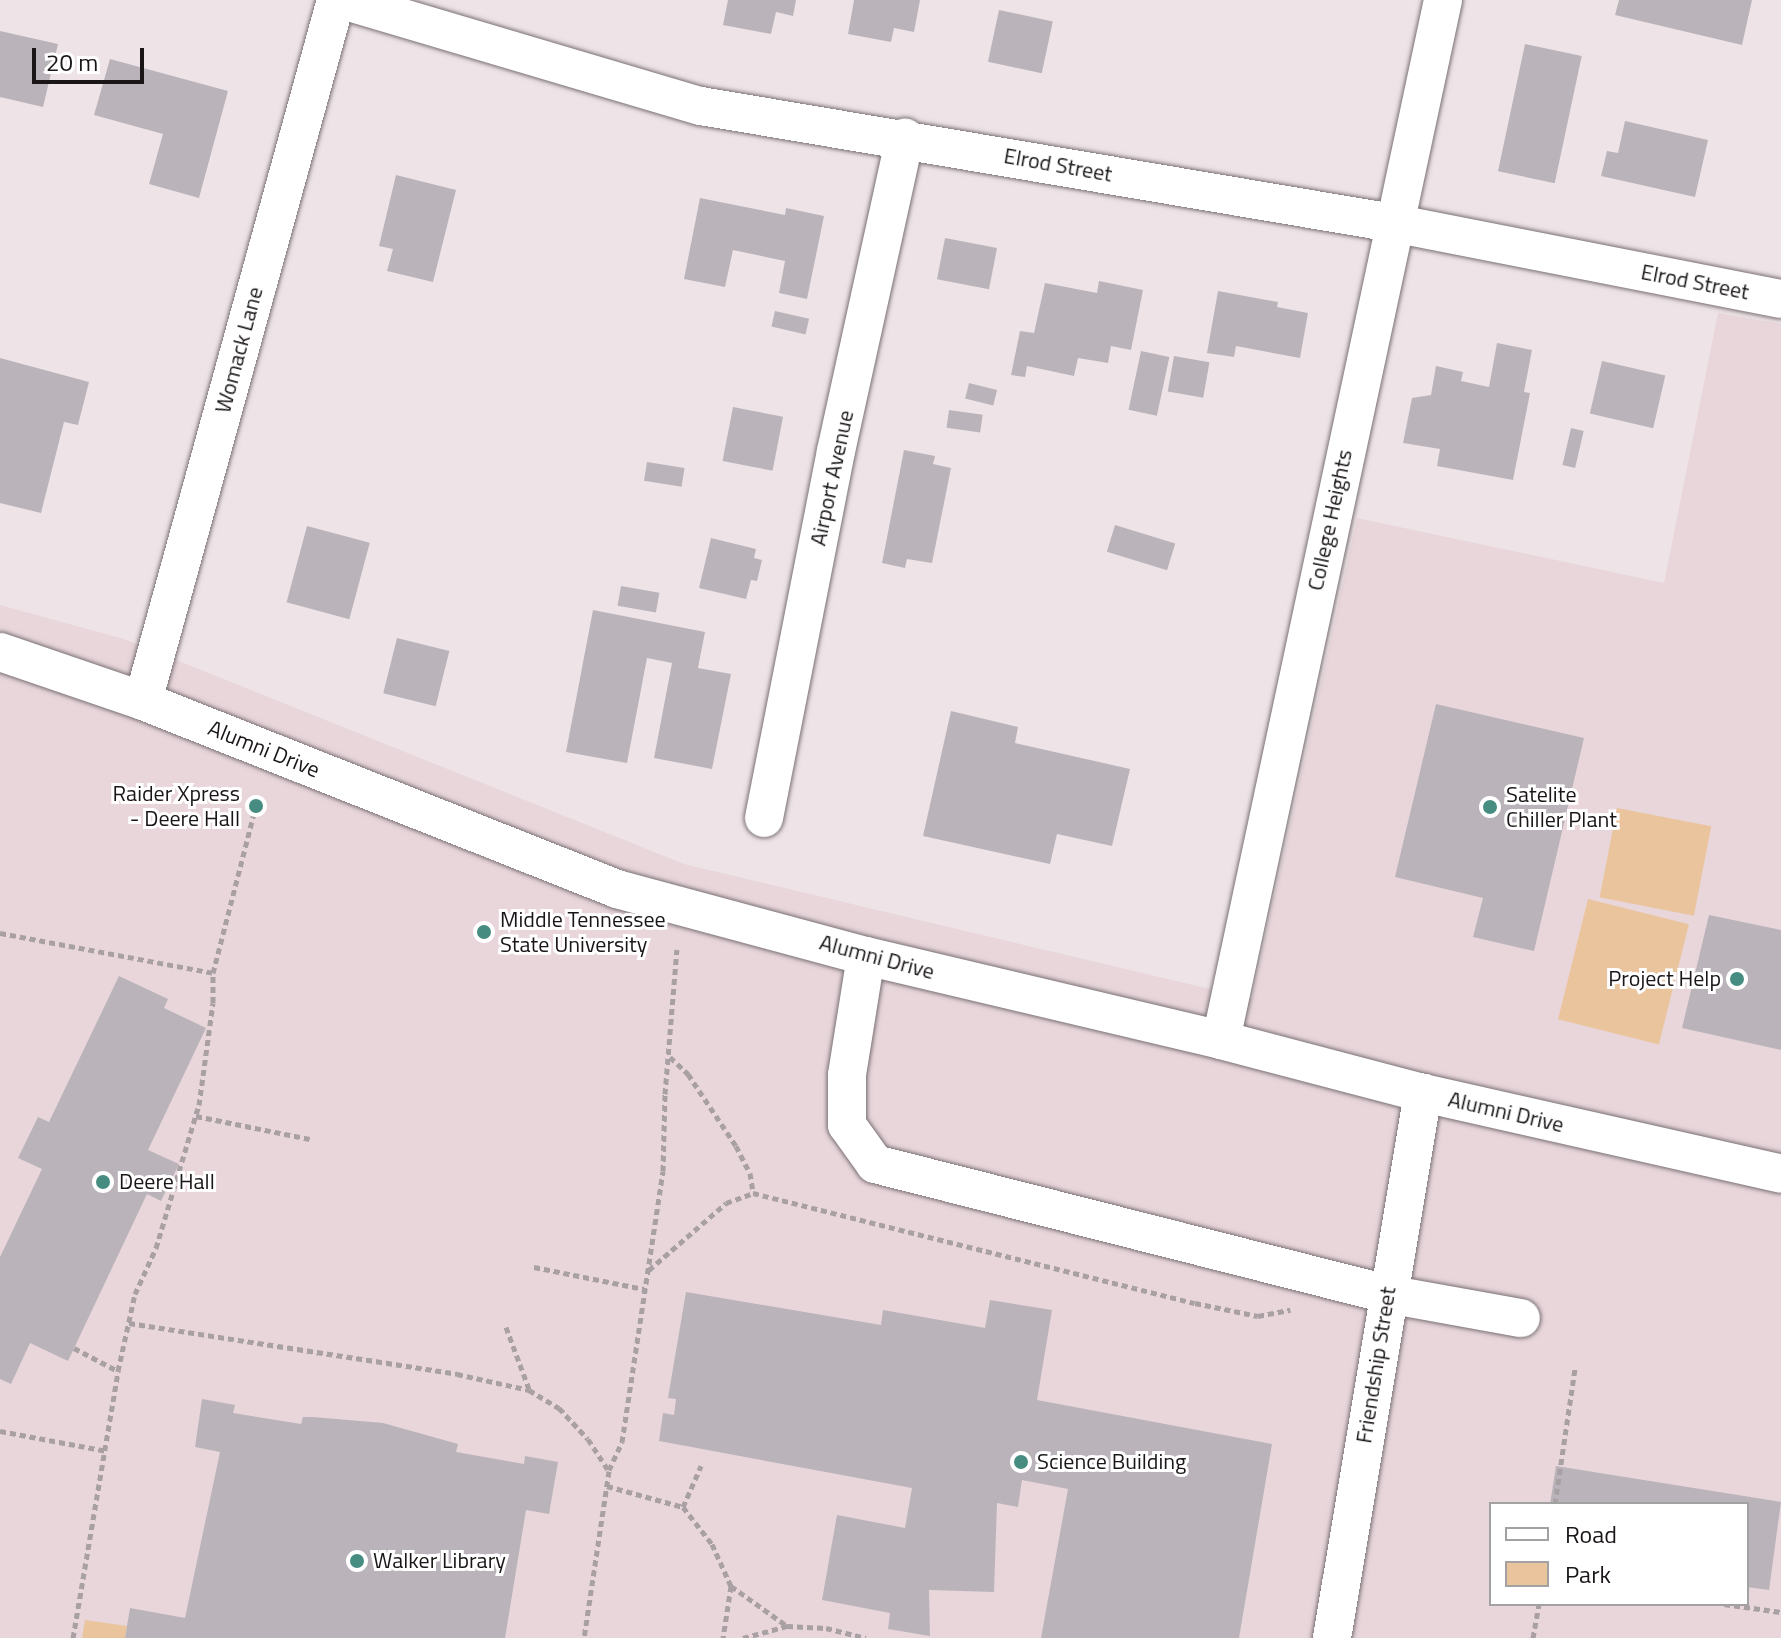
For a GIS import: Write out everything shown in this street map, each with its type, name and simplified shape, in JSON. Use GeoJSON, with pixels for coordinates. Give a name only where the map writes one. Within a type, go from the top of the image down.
{"type":"FeatureCollection","features":[{"type":"Feature","properties":{"kind":"street","name":"Womack Lane"},"geometry":{"type":"LineString","coordinates":[[143,701],[336,0]]}},
{"type":"Feature","properties":{"kind":"street","name":"Elrod Street"},"geometry":{"type":"LineString","coordinates":[[342,0],[701,106],[905,138],[1393,223],[1781,299]]}},
{"type":"Feature","properties":{"kind":"street","name":"College Heights"},"geometry":{"type":"LineString","coordinates":[[1221,1040],[1443,0]]}},
{"type":"Feature","properties":{"kind":"street","name":"Airport Avenue"},"geometry":{"type":"LineString","coordinates":[[764,818],[836,451],[905,138]]}},
{"type":"Feature","properties":{"kind":"street","name":"Alumni Drive"},"geometry":{"type":"LineString","coordinates":[[0,652],[143,701],[617,889],[866,956],[1221,1040],[1423,1093],[1781,1174]]}},
{"type":"Feature","properties":{"kind":"street"},"geometry":{"type":"LineString","coordinates":[[866,956],[847,1075],[847,1125],[875,1164],[1387,1294],[1521,1318]]}},
{"type":"Feature","properties":{"kind":"street","name":"Friendship Street"},"geometry":{"type":"LineString","coordinates":[[1332,1638],[1387,1294],[1423,1093]]}},
{"type":"Feature","properties":{"kind":"path"},"geometry":{"type":"LineString","coordinates":[[73,1638],[107,1451],[118,1371],[135,1294],[156,1248],[196,1116],[213,1003],[213,973],[256,806]]}},
{"type":"Feature","properties":{"kind":"path"},"geometry":{"type":"LineString","coordinates":[[0,933],[213,973]]}},
{"type":"Feature","properties":{"kind":"path"},"geometry":{"type":"LineString","coordinates":[[584,1638],[609,1471],[622,1442],[663,1171],[665,1094],[677,949]]}},
{"type":"Feature","properties":{"kind":"path"},"geometry":{"type":"LineString","coordinates":[[670,1057],[688,1074],[736,1146],[750,1173],[753,1193]]}},
{"type":"Feature","properties":{"kind":"path"},"geometry":{"type":"LineString","coordinates":[[196,1116],[310,1139]]}},
{"type":"Feature","properties":{"kind":"path"},"geometry":{"type":"LineString","coordinates":[[649,1270],[726,1203],[753,1193],[1258,1316],[1276,1315],[1300,1305]]}},
{"type":"Feature","properties":{"kind":"path"},"geometry":{"type":"LineString","coordinates":[[534,1267],[644,1289]]}},
{"type":"Feature","properties":{"kind":"path"},"geometry":{"type":"LineString","coordinates":[[129,1323],[457,1374],[529,1390],[559,1408],[588,1439],[609,1471]]}},
{"type":"Feature","properties":{"kind":"path"},"geometry":{"type":"LineString","coordinates":[[506,1327],[529,1390]]}},
{"type":"Feature","properties":{"kind":"path"},"geometry":{"type":"LineString","coordinates":[[74,1348],[118,1371]]}},
{"type":"Feature","properties":{"kind":"path"},"geometry":{"type":"LineString","coordinates":[[1555,1502],[1575,1368]]}},
{"type":"Feature","properties":{"kind":"path"},"geometry":{"type":"LineString","coordinates":[[0,1431],[107,1451]]}},
{"type":"Feature","properties":{"kind":"path"},"geometry":{"type":"LineString","coordinates":[[683,1507],[701,1466]]}},
{"type":"Feature","properties":{"kind":"path"},"geometry":{"type":"LineString","coordinates":[[607,1486],[683,1507],[712,1544],[731,1586],[787,1626]]}},
{"type":"Feature","properties":{"kind":"path"},"geometry":{"type":"LineString","coordinates":[[723,1638],[731,1586]]}},
{"type":"Feature","properties":{"kind":"path"},"geometry":{"type":"LineString","coordinates":[[1533,1638],[1539,1606]]}},
{"type":"Feature","properties":{"kind":"path"},"geometry":{"type":"LineString","coordinates":[[1738,1606],[1781,1612]]}},
{"type":"Feature","properties":{"kind":"path"},"geometry":{"type":"LineString","coordinates":[[743,1638],[787,1626],[826,1628],[866,1638]]}},
{"type":"Feature","properties":{"kind":"shaded area","name":"Middle Tennessee State University"},"geometry":{"type":"Polygon","coordinates":[[[1718,313],[1781,324],[1781,1638],[0,1638],[0,605],[124,639],[684,864],[1252,999],[1357,518],[1664,583],[1718,313]]]}},
{"type":"Feature","properties":{"kind":"green space"},"geometry":{"type":"Polygon","coordinates":[[[1617,808],[1711,826],[1694,916],[1600,897],[1617,808]]]}},
{"type":"Feature","properties":{"kind":"green space"},"geometry":{"type":"Polygon","coordinates":[[[1588,899],[1689,924],[1659,1044],[1558,1019],[1588,899]]]}},
{"type":"Feature","properties":{"kind":"green space"},"geometry":{"type":"Polygon","coordinates":[[[85,1620],[127,1626],[125,1638],[82,1638],[85,1620]]]}},
{"type":"Feature","properties":{"kind":"building"},"geometry":{"type":"Polygon","coordinates":[[[728,0],[796,0],[793,16],[776,12],[771,34],[723,25],[728,0]]]}},
{"type":"Feature","properties":{"kind":"building"},"geometry":{"type":"Polygon","coordinates":[[[854,0],[920,0],[914,32],[894,28],[891,42],[848,34],[854,0]]]}},
{"type":"Feature","properties":{"kind":"building"},"geometry":{"type":"Polygon","coordinates":[[[1619,0],[1752,0],[1742,45],[1615,15],[1619,0]]]}},
{"type":"Feature","properties":{"kind":"building"},"geometry":{"type":"Polygon","coordinates":[[[999,10],[1053,21],[1042,73],[988,62],[999,10]]]}},
{"type":"Feature","properties":{"kind":"building"},"geometry":{"type":"Polygon","coordinates":[[[0,31],[58,44],[43,107],[0,97],[0,31]]]}},
{"type":"Feature","properties":{"kind":"building"},"geometry":{"type":"Polygon","coordinates":[[[1525,44],[1582,56],[1555,183],[1498,171],[1525,44]]]}},
{"type":"Feature","properties":{"kind":"building"},"geometry":{"type":"Polygon","coordinates":[[[110,59],[228,91],[199,198],[149,184],[163,134],[94,115],[110,59]]]}},
{"type":"Feature","properties":{"kind":"building"},"geometry":{"type":"Polygon","coordinates":[[[1625,121],[1708,140],[1695,197],[1601,176],[1607,151],[1618,153],[1625,121]]]}},
{"type":"Feature","properties":{"kind":"building"},"geometry":{"type":"Polygon","coordinates":[[[396,175],[456,190],[433,282],[387,271],[393,249],[379,246],[396,175]]]}},
{"type":"Feature","properties":{"kind":"building"},"geometry":{"type":"Polygon","coordinates":[[[700,198],[785,215],[786,208],[824,216],[807,299],[779,293],[785,261],[733,250],[725,287],[684,279],[700,198]]]}},
{"type":"Feature","properties":{"kind":"building"},"geometry":{"type":"Polygon","coordinates":[[[945,238],[997,248],[989,289],[937,279],[945,238]]]}},
{"type":"Feature","properties":{"kind":"building"},"geometry":{"type":"Polygon","coordinates":[[[1099,281],[1143,290],[1131,350],[1111,346],[1108,363],[1078,358],[1074,376],[1027,366],[1025,377],[1011,375],[1020,331],[1034,333],[1045,283],[1097,293],[1099,281]]]}},
{"type":"Feature","properties":{"kind":"building"},"geometry":{"type":"Polygon","coordinates":[[[1218,291],[1278,302],[1277,307],[1308,313],[1300,358],[1236,346],[1234,357],[1207,353],[1218,291]]]}},
{"type":"Feature","properties":{"kind":"building"},"geometry":{"type":"Polygon","coordinates":[[[775,311],[809,319],[806,334],[771,327],[775,311]]]}},
{"type":"Feature","properties":{"kind":"building"},"geometry":{"type":"Polygon","coordinates":[[[1497,343],[1532,350],[1524,392],[1530,393],[1513,480],[1437,466],[1440,449],[1403,443],[1412,398],[1431,395],[1436,366],[1463,372],[1461,381],[1489,387],[1497,343]]]}},
{"type":"Feature","properties":{"kind":"building"},"geometry":{"type":"Polygon","coordinates":[[[1141,351],[1169,357],[1157,416],[1129,410],[1141,351]]]}},
{"type":"Feature","properties":{"kind":"building"},"geometry":{"type":"Polygon","coordinates":[[[1174,356],[1209,362],[1203,398],[1168,391],[1174,356]]]}},
{"type":"Feature","properties":{"kind":"building"},"geometry":{"type":"Polygon","coordinates":[[[0,358],[89,382],[78,425],[64,422],[41,513],[0,503],[0,358]]]}},
{"type":"Feature","properties":{"kind":"building"},"geometry":{"type":"Polygon","coordinates":[[[1602,361],[1665,376],[1653,428],[1590,414],[1602,361]]]}},
{"type":"Feature","properties":{"kind":"building"},"geometry":{"type":"Polygon","coordinates":[[[969,383],[997,390],[993,406],[965,399],[969,383]]]}},
{"type":"Feature","properties":{"kind":"building"},"geometry":{"type":"Polygon","coordinates":[[[733,407],[783,417],[773,471],[723,461],[733,407]]]}},
{"type":"Feature","properties":{"kind":"building"},"geometry":{"type":"Polygon","coordinates":[[[949,410],[983,415],[980,433],[946,428],[949,410]]]}},
{"type":"Feature","properties":{"kind":"building"},"geometry":{"type":"Polygon","coordinates":[[[1571,428],[1584,431],[1575,468],[1562,465],[1571,428]]]}},
{"type":"Feature","properties":{"kind":"building"},"geometry":{"type":"Polygon","coordinates":[[[904,450],[935,456],[933,464],[951,468],[932,563],[907,559],[905,568],[882,563],[904,450]]]}},
{"type":"Feature","properties":{"kind":"building"},"geometry":{"type":"Polygon","coordinates":[[[647,462],[685,468],[682,487],[644,481],[647,462]]]}},
{"type":"Feature","properties":{"kind":"building"},"geometry":{"type":"Polygon","coordinates":[[[1115,525],[1175,543],[1167,570],[1107,552],[1115,525]]]}},
{"type":"Feature","properties":{"kind":"building"},"geometry":{"type":"Polygon","coordinates":[[[307,526],[370,543],[349,619],[287,602],[307,526]]]}},
{"type":"Feature","properties":{"kind":"building"},"geometry":{"type":"Polygon","coordinates":[[[711,538],[756,549],[754,558],[762,560],[757,581],[751,580],[746,599],[699,588],[711,538]]]}},
{"type":"Feature","properties":{"kind":"building"},"geometry":{"type":"Polygon","coordinates":[[[621,586],[659,593],[656,612],[618,606],[621,586]]]}},
{"type":"Feature","properties":{"kind":"building"},"geometry":{"type":"Polygon","coordinates":[[[593,610],[705,632],[698,668],[731,674],[712,769],[654,758],[672,663],[647,658],[627,763],[566,752],[593,610]]]}},
{"type":"Feature","properties":{"kind":"building"},"geometry":{"type":"Polygon","coordinates":[[[397,638],[449,651],[436,706],[383,693],[397,638]]]}},
{"type":"Feature","properties":{"kind":"building","name":"Satelite Chiller Plant"},"geometry":{"type":"Polygon","coordinates":[[[1436,704],[1584,738],[1534,951],[1473,937],[1483,898],[1395,877],[1436,704]]]}},
{"type":"Feature","properties":{"kind":"building"},"geometry":{"type":"Polygon","coordinates":[[[951,711],[1018,727],[1015,743],[1130,769],[1112,846],[1057,834],[1050,864],[923,836],[951,711]]]}},
{"type":"Feature","properties":{"kind":"building","name":"Project Help"},"geometry":{"type":"Polygon","coordinates":[[[1709,915],[1781,930],[1781,1050],[1682,1028],[1709,915]]]}},
{"type":"Feature","properties":{"kind":"building","name":"Deere Hall"},"geometry":{"type":"Polygon","coordinates":[[[119,976],[168,999],[164,1008],[206,1028],[148,1150],[179,1164],[161,1201],[147,1194],[68,1361],[30,1343],[11,1384],[0,1379],[0,1257],[42,1169],[18,1158],[38,1117],[49,1122],[119,976]]]}},
{"type":"Feature","properties":{"kind":"building","name":"Science Building"},"geometry":{"type":"Polygon","coordinates":[[[686,1292],[881,1325],[883,1310],[985,1328],[990,1300],[1052,1310],[1037,1400],[1272,1444],[1239,1638],[1041,1638],[1068,1489],[1022,1480],[1018,1507],[997,1503],[994,1592],[929,1590],[930,1636],[888,1629],[890,1613],[822,1600],[837,1515],[905,1528],[912,1488],[659,1441],[663,1413],[674,1415],[676,1399],[668,1398],[686,1292]]]}},
{"type":"Feature","properties":{"kind":"building","name":"Walker Library"},"geometry":{"type":"Polygon","coordinates":[[[202,1399],[235,1405],[233,1413],[301,1424],[303,1417],[383,1423],[458,1444],[456,1452],[524,1464],[525,1456],[558,1462],[549,1514],[526,1510],[505,1638],[125,1638],[130,1608],[185,1618],[220,1452],[195,1447],[202,1399]]]}},
{"type":"Feature","properties":{"kind":"building"},"geometry":{"type":"Polygon","coordinates":[[[1556,1466],[1781,1502],[1769,1590],[1749,1587],[1749,1502],[1550,1502],[1556,1466]]]}},
{"type":"Feature","properties":{"kind":"place","name":"Raider Xpress - Deere Hall"},"geometry":{"type":"Point","coordinates":[256,806]}},
{"type":"Feature","properties":{"kind":"place","name":"Satelite Chiller Plant"},"geometry":{"type":"Point","coordinates":[1490,807]}},
{"type":"Feature","properties":{"kind":"place","name":"Middle Tennessee State University"},"geometry":{"type":"Point","coordinates":[484,932]}},
{"type":"Feature","properties":{"kind":"place","name":"Project Help"},"geometry":{"type":"Point","coordinates":[1737,979]}},
{"type":"Feature","properties":{"kind":"place","name":"Deere Hall"},"geometry":{"type":"Point","coordinates":[103,1182]}},
{"type":"Feature","properties":{"kind":"place","name":"Science Building"},"geometry":{"type":"Point","coordinates":[1021,1462]}},
{"type":"Feature","properties":{"kind":"place","name":"Walker Library"},"geometry":{"type":"Point","coordinates":[357,1561]}}]}
